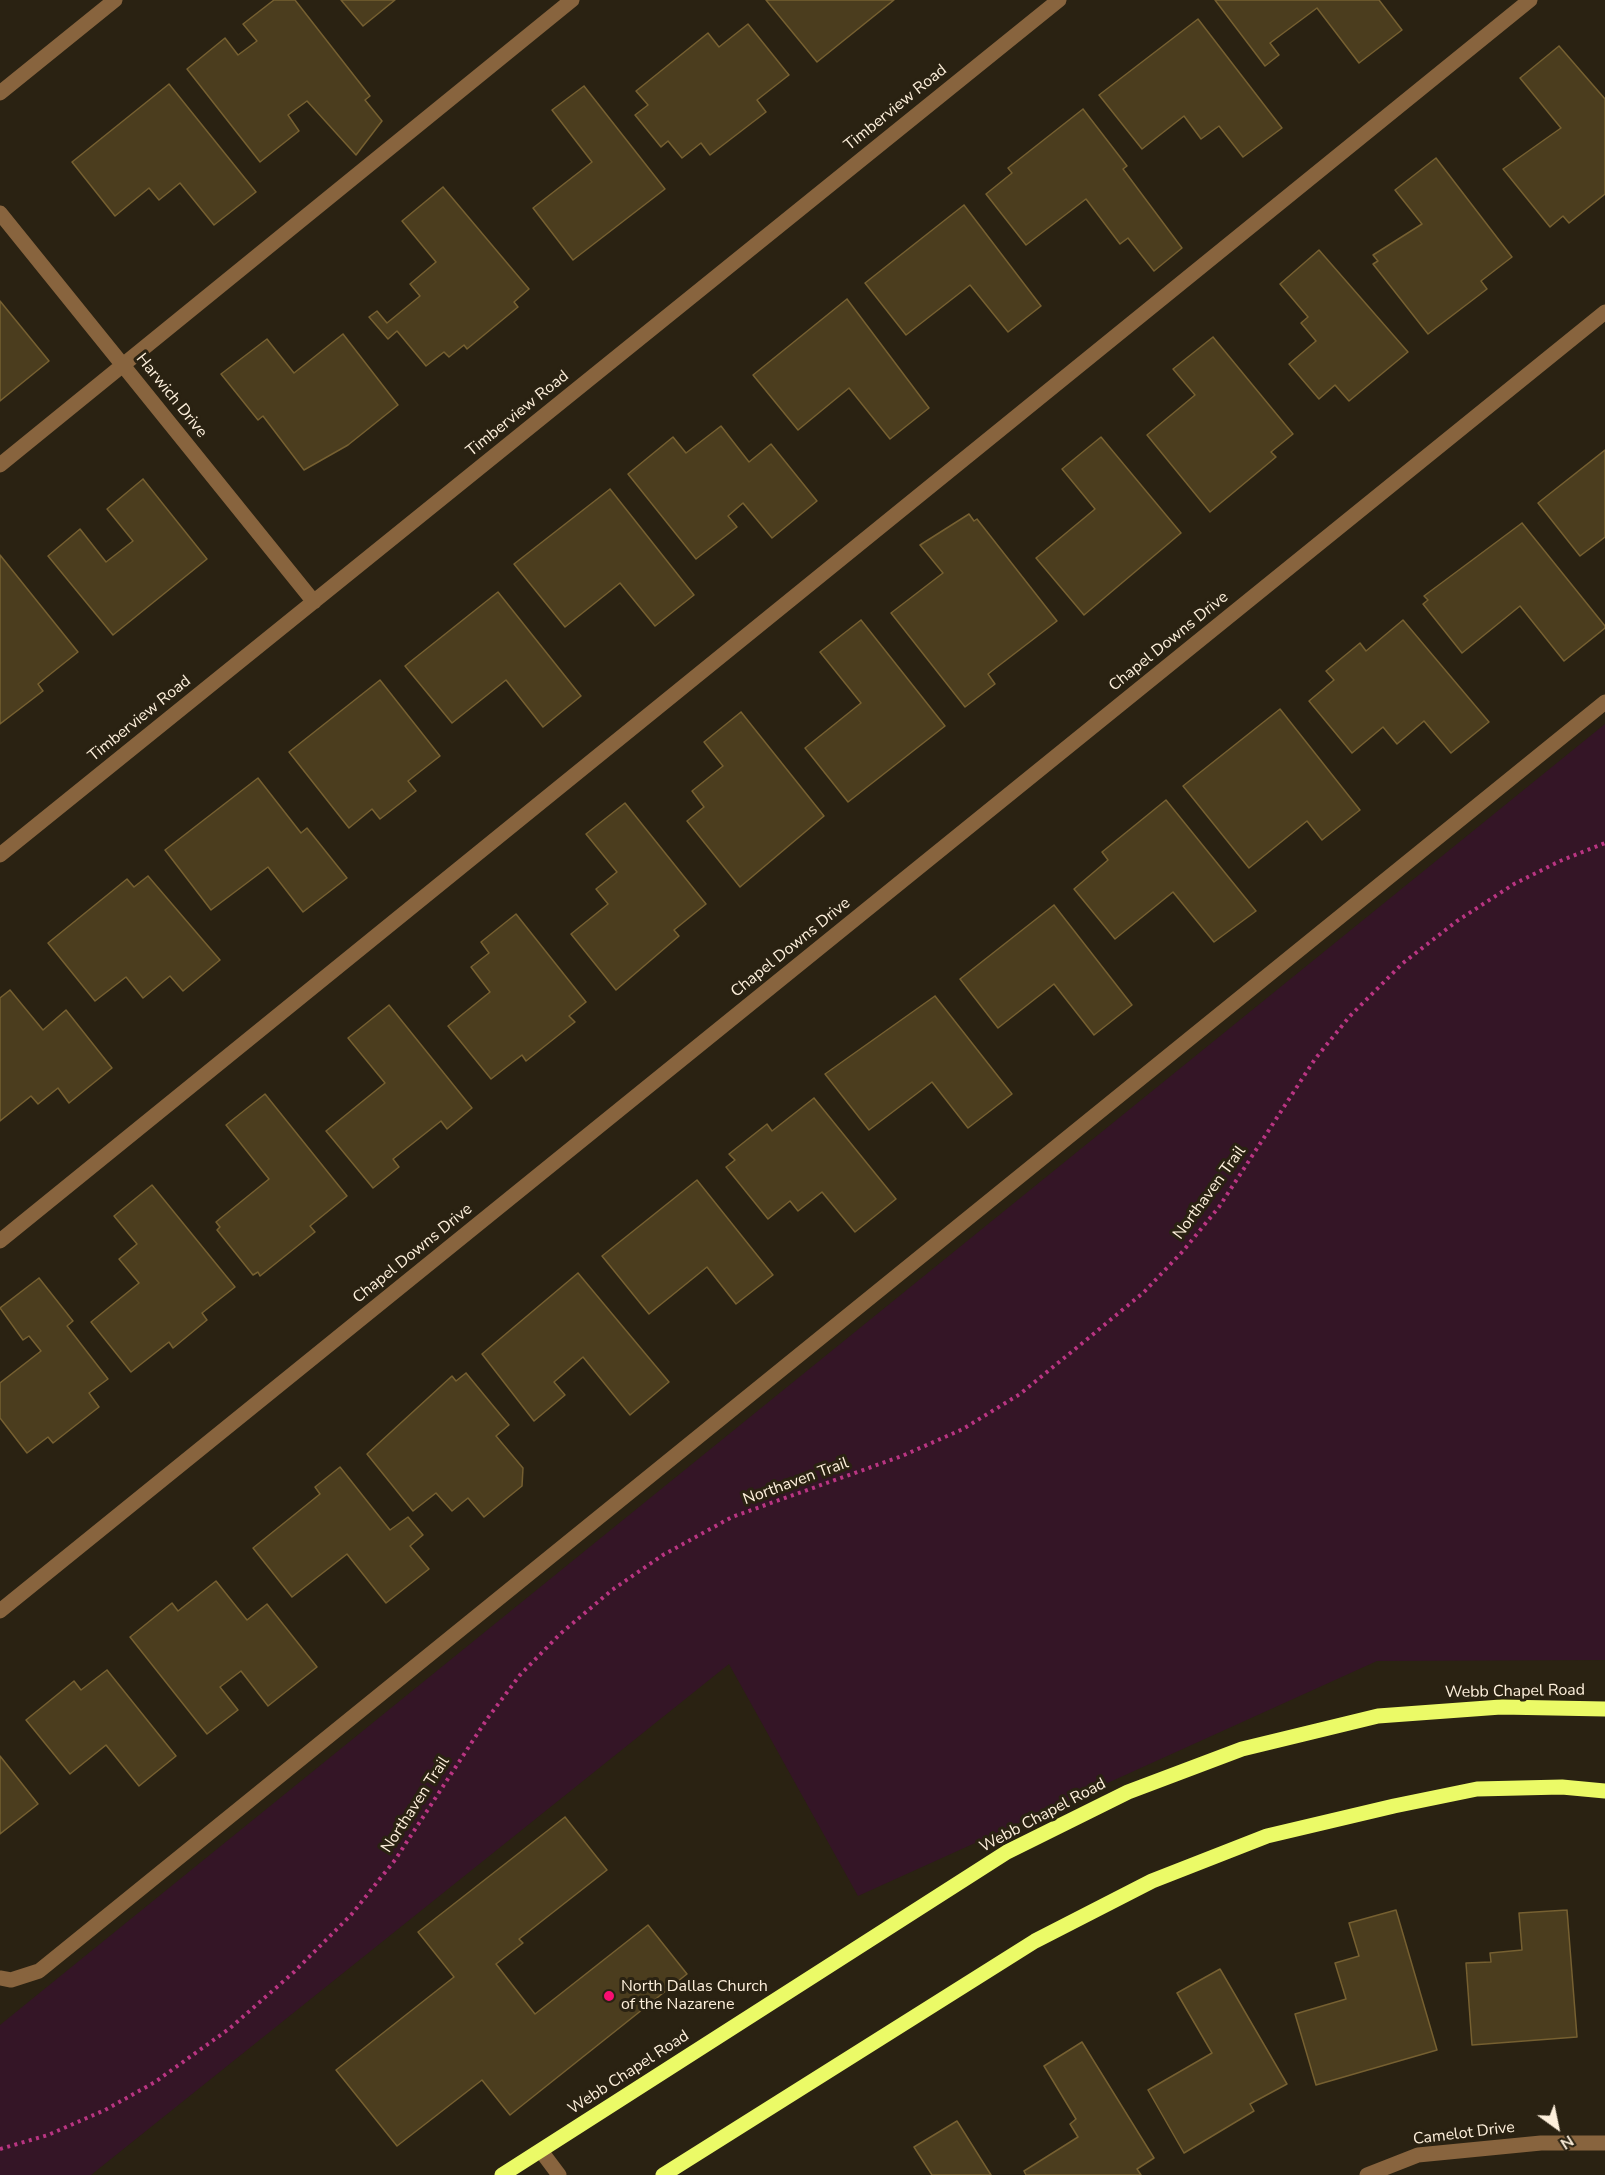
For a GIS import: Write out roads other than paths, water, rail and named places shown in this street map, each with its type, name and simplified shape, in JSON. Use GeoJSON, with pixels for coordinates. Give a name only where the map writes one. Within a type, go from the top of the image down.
{"type":"FeatureCollection","features":[{"type":"Feature","properties":{"kind":"main road","name":"Webb Chapel Road"},"geometry":{"type":"LineString","coordinates":[[502,2175],[1007,1852],[1128,1792],[1242,1749],[1378,1716],[1501,1707],[1605,1709]]}},
{"type":"Feature","properties":{"kind":"main road"},"geometry":{"type":"LineString","coordinates":[[663,2175],[1035,1941],[1152,1881],[1267,1836],[1477,1789],[1562,1788],[1605,1791]]}},
{"type":"Feature","properties":{"kind":"street"},"geometry":{"type":"LineString","coordinates":[[0,93],[115,0]]}},
{"type":"Feature","properties":{"kind":"street"},"geometry":{"type":"LineString","coordinates":[[0,465],[572,0]]}},
{"type":"Feature","properties":{"kind":"street","name":"Timberview Road"},"geometry":{"type":"LineString","coordinates":[[0,855],[1059,0]]}},
{"type":"Feature","properties":{"kind":"street"},"geometry":{"type":"LineString","coordinates":[[0,1241],[1530,0]]}},
{"type":"Feature","properties":{"kind":"street","name":"Harwich Drive"},"geometry":{"type":"LineString","coordinates":[[0,213],[314,602]]}},
{"type":"Feature","properties":{"kind":"street","name":"Chapel Downs Drive"},"geometry":{"type":"LineString","coordinates":[[0,1611],[1605,312]]}},
{"type":"Feature","properties":{"kind":"street"},"geometry":{"type":"LineString","coordinates":[[0,1978],[11,1980],[39,1971],[1605,702]]}},
{"type":"Feature","properties":{"kind":"street","name":"Camelot Drive"},"geometry":{"type":"LineString","coordinates":[[1367,2175],[1418,2155],[1541,2143],[1605,2143]]}},
{"type":"Feature","properties":{"kind":"street"},"geometry":{"type":"LineString","coordinates":[[541,2151],[559,2175]]}},
{"type":"Feature","properties":{"kind":"place","name":"North Dallas Church of the Nazarene"},"geometry":{"type":"Point","coordinates":[609,1996]}}]}
